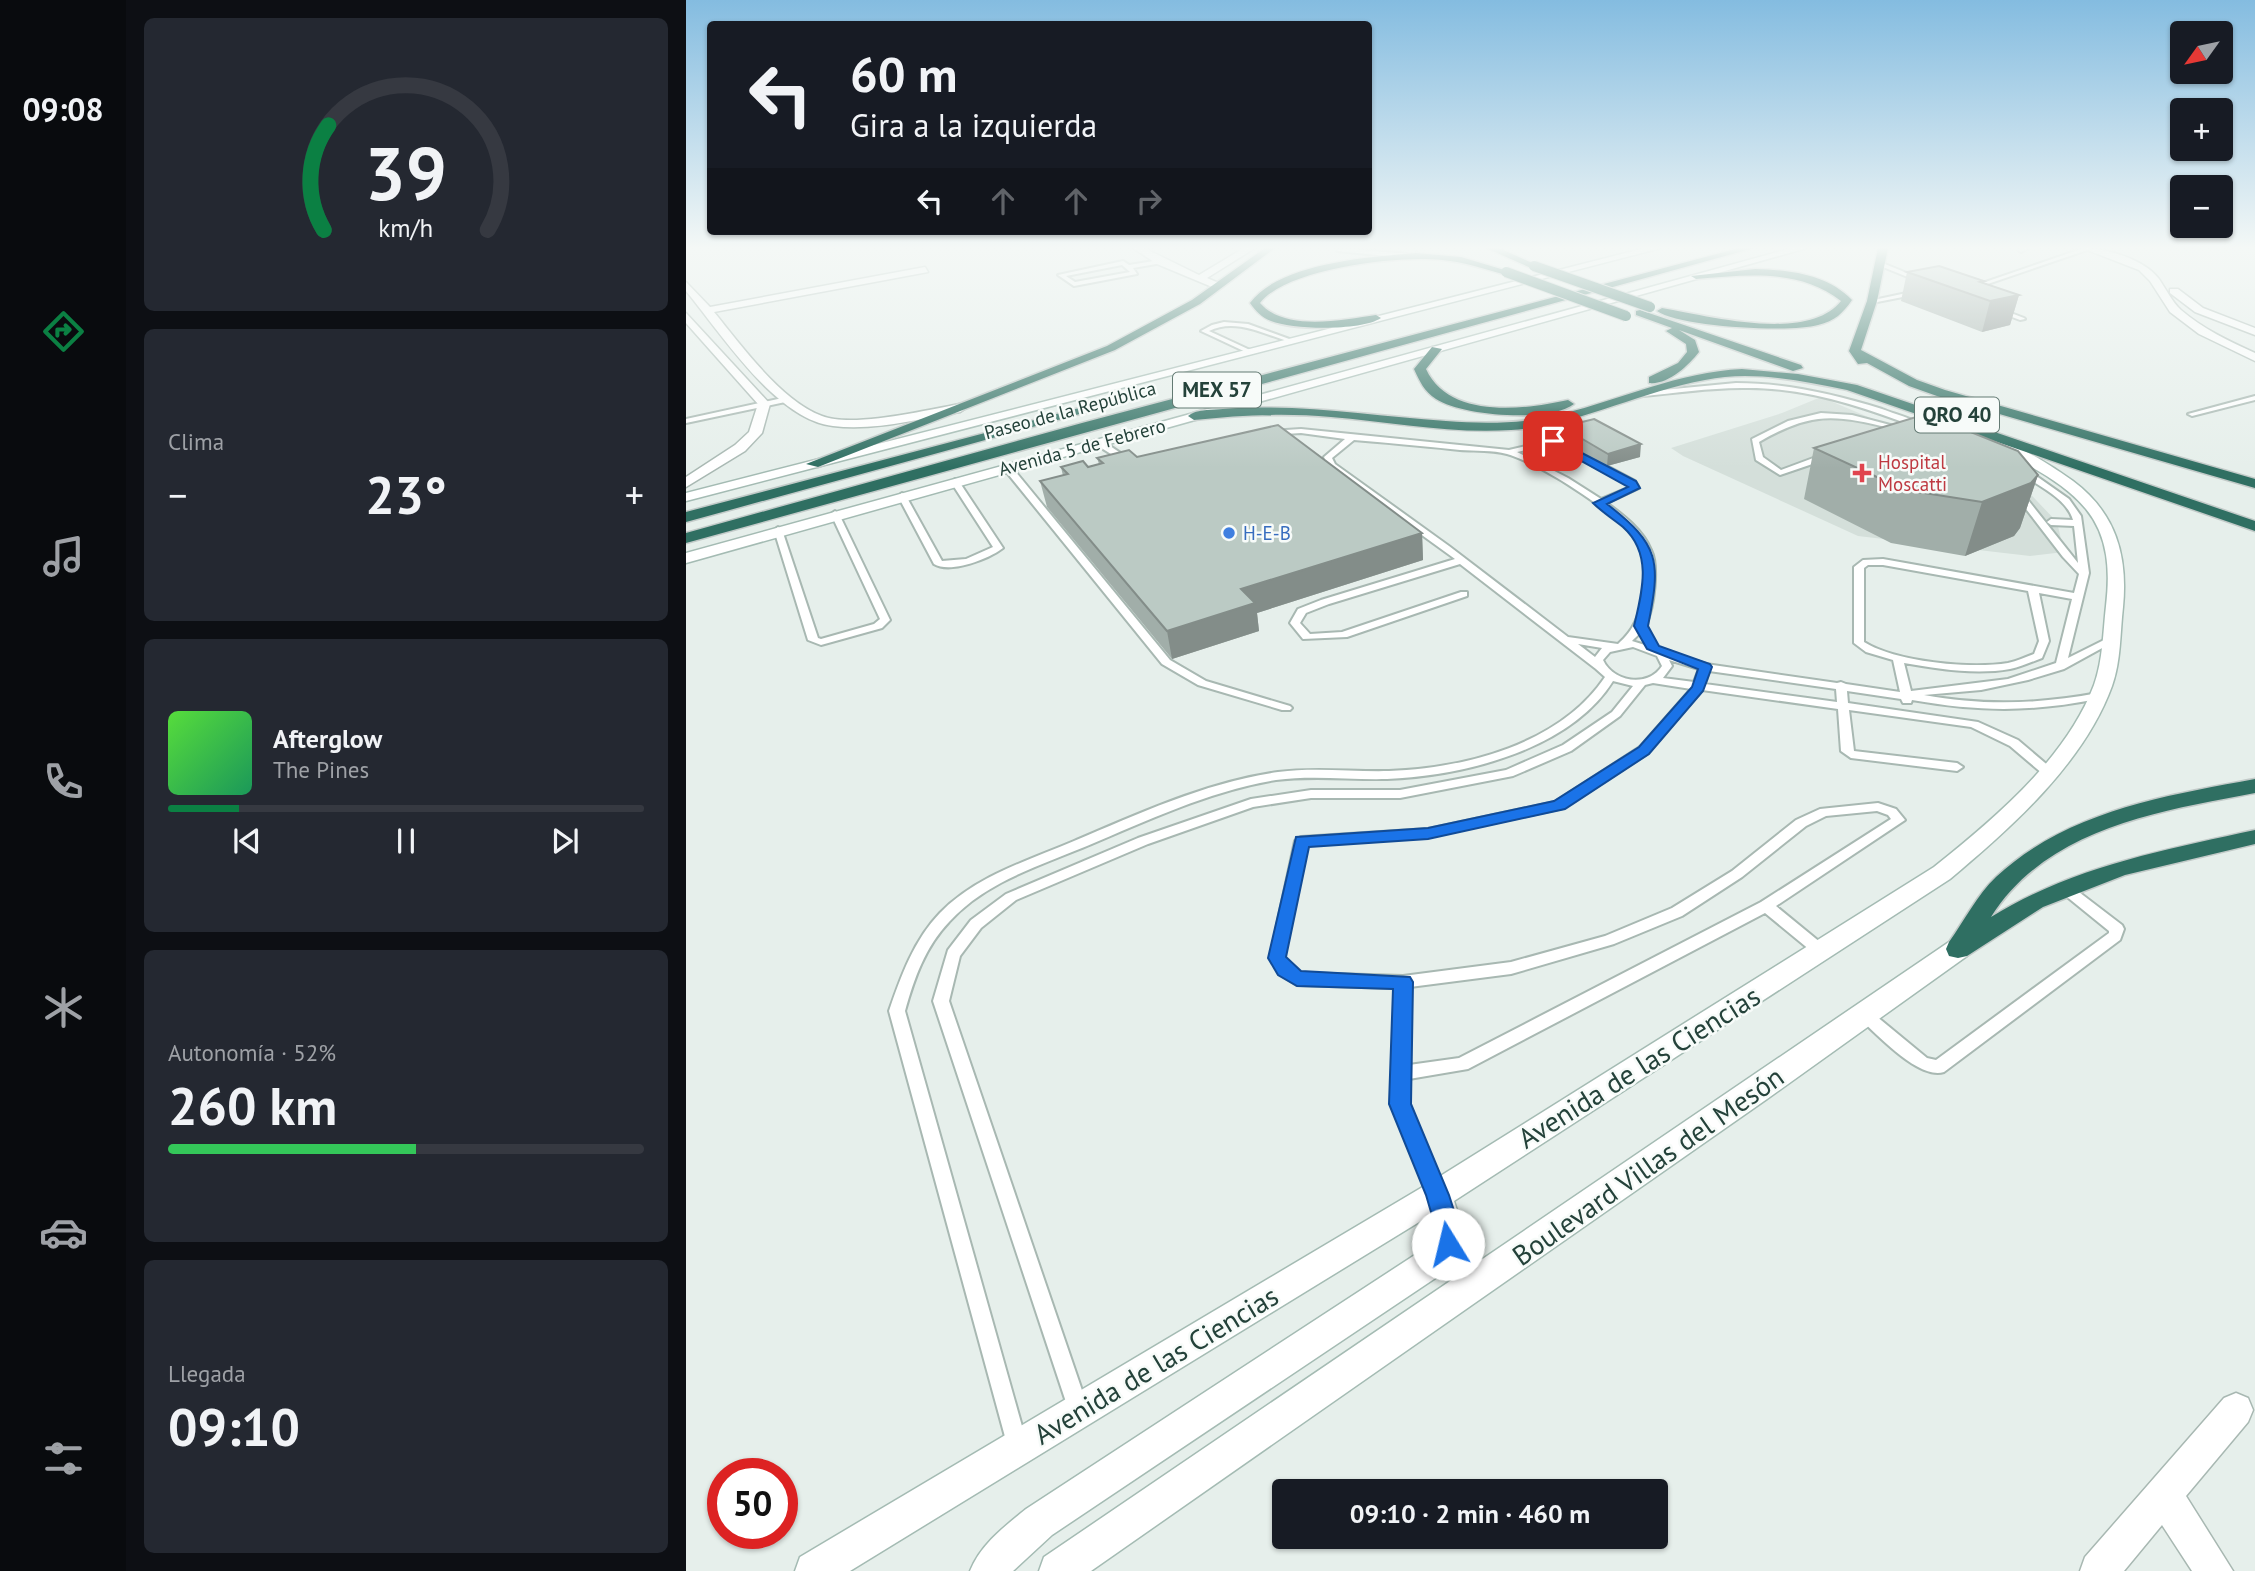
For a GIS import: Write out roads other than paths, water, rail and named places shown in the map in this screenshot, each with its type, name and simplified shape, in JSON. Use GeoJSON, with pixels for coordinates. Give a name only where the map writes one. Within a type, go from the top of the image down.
{"type":"FeatureCollection","features":[{"type":"Feature","properties":{"kind":"highway"},"geometry":{"type":"LineString","coordinates":[[813,464],[1111,348],[1162,321]]}},
{"type":"Feature","properties":{"kind":"highway"},"geometry":{"type":"LineString","coordinates":[[1291,321],[1310,324],[1340,321]]}},
{"type":"Feature","properties":{"kind":"highway","name":"MEX 57"},"geometry":{"type":"LineString","coordinates":[[1251,368],[1429,321]]}},
{"type":"Feature","properties":{"kind":"highway","name":"Paseo de la República"},"geometry":{"type":"LineString","coordinates":[[686,538],[1049,436],[1477,321]]}},
{"type":"Feature","properties":{"kind":"highway"},"geometry":{"type":"LineString","coordinates":[[1643,321],[1797,368]]}},
{"type":"Feature","properties":{"kind":"highway","name":"QRO 40"},"geometry":{"type":"LineString","coordinates":[[1679,321],[1912,409],[1935,429],[2255,527]]}},
{"type":"Feature","properties":{"kind":"highway","name":"QRO 40"},"geometry":{"type":"LineString","coordinates":[[1683,321],[2255,515]]}},
{"type":"Feature","properties":{"kind":"highway"},"geometry":{"type":"LineString","coordinates":[[1721,321],[1793,325],[1811,321]]}},
{"type":"Feature","properties":{"kind":"highway"},"geometry":{"type":"LineString","coordinates":[[1855,351],[1865,321]]}},
{"type":"Feature","properties":{"kind":"highway"},"geometry":{"type":"LineString","coordinates":[[1437,349],[1420,369],[1422,381],[1430,391],[1447,401],[1476,408],[1534,410],[1562,406],[1655,379],[1682,365],[1690,358],[1694,348],[1686,338],[1670,330]]}},
{"type":"Feature","properties":{"kind":"highway"},"geometry":{"type":"LineString","coordinates":[[1855,351],[1865,367],[1927,405]]}},
{"type":"Feature","properties":{"kind":"highway"},"geometry":{"type":"LineString","coordinates":[[1855,351],[1913,383],[1941,393],[2255,484]]}},
{"type":"Feature","properties":{"kind":"highway"},"geometry":{"type":"LineString","coordinates":[[1194,416],[1297,410],[1488,428],[1561,420],[1706,376],[1774,374],[1853,388]]}},
{"type":"Feature","properties":{"kind":"highway","name":"Paseo de la República"},"geometry":{"type":"LineString","coordinates":[[686,517],[1117,403]]}},
{"type":"Feature","properties":{"kind":"highway"},"geometry":{"type":"LineString","coordinates":[[686,511],[768,494]]}},
{"type":"Feature","properties":{"kind":"highway"},"geometry":{"type":"LineString","coordinates":[[1958,949],[2004,884],[2064,837],[2119,814],[2255,786]]}},
{"type":"Feature","properties":{"kind":"highway"},"geometry":{"type":"LineString","coordinates":[[1958,949],[2035,901],[2120,867],[2255,837]]}},
{"type":"Feature","properties":{"kind":"main road"},"geometry":{"type":"LineString","coordinates":[[688,479],[740,448],[754,433],[764,404],[691,321]]}},
{"type":"Feature","properties":{"kind":"main road"},"geometry":{"type":"LineString","coordinates":[[718,321],[787,398],[817,419],[846,422],[960,408]]}},
{"type":"Feature","properties":{"kind":"main road"},"geometry":{"type":"LineString","coordinates":[[686,497],[1363,321]]}},
{"type":"Feature","properties":{"kind":"main road","name":"Avenida 5 de Febrero"},"geometry":{"type":"LineString","coordinates":[[686,558],[835,514],[1535,321]]}},
{"type":"Feature","properties":{"kind":"main road"},"geometry":{"type":"LineString","coordinates":[[2189,321],[2203,332],[2255,358]]}},
{"type":"Feature","properties":{"kind":"main road"},"geometry":{"type":"LineString","coordinates":[[2228,321],[2255,332]]}},
{"type":"Feature","properties":{"kind":"main road","name":"Avenida de las Ciencias"},"geometry":{"type":"LineString","coordinates":[[814,1571],[1437,1195],[1942,873],[1984,840],[2048,771],[2087,720],[2104,685],[2117,592],[2115,545],[2101,517],[2082,496],[2054,475],[1997,443],[1935,429]]}},
{"type":"Feature","properties":{"kind":"main road","name":"Boulevard Villas del Mesón"},"geometry":{"type":"LineString","coordinates":[[1058,1571],[1958,949]]}},
{"type":"Feature","properties":{"kind":"main road"},"geometry":{"type":"LineString","coordinates":[[989,1571],[1009,1548],[1039,1522],[1435,1260],[1444,1252],[1450,1236],[1437,1195]]}},
{"type":"Feature","properties":{"kind":"main road"},"geometry":{"type":"LineString","coordinates":[[2099,1571],[2236,1410]]}},
{"type":"Feature","properties":{"kind":"main road"},"geometry":{"type":"LineString","coordinates":[[2164,1495],[2214,1571]]}},
{"type":"Feature","properties":{"kind":"lane"},"geometry":{"type":"LineString","coordinates":[[1248,351],[1204,331],[1222,324],[1236,323],[1289,340]]}},
{"type":"Feature","properties":{"kind":"lane"},"geometry":{"type":"LineString","coordinates":[[1642,394],[1723,386],[1765,386],[1820,394],[1935,429]]}},
{"type":"Feature","properties":{"kind":"lane"},"geometry":{"type":"LineString","coordinates":[[686,421],[787,398]]}},
{"type":"Feature","properties":{"kind":"lane"},"geometry":{"type":"LineString","coordinates":[[2192,414],[2255,398]]}},
{"type":"Feature","properties":{"kind":"lane"},"geometry":{"type":"LineString","coordinates":[[1881,435],[1891,431],[1896,416],[1912,409]]}},
{"type":"Feature","properties":{"kind":"lane"},"geometry":{"type":"LineString","coordinates":[[1839,452],[1780,473],[1759,458],[1755,441],[1787,424],[1819,414],[1833,413],[1891,426]]}},
{"type":"Feature","properties":{"kind":"lane"},"geometry":{"type":"LineString","coordinates":[[1263,435],[1301,430],[1509,452],[1533,462],[1599,503],[1630,527],[1647,551],[1649,587],[1641,626],[1619,645],[1601,654],[1600,666]]}},
{"type":"Feature","properties":{"kind":"lane"},"geometry":{"type":"LineString","coordinates":[[1352,437],[1328,457],[1331,465],[1462,560],[1611,676],[1974,724],[2014,743],[2048,771]]}},
{"type":"Feature","properties":{"kind":"lane"},"geometry":{"type":"LineString","coordinates":[[1509,452],[1553,441],[1635,488],[1599,503]]}},
{"type":"Feature","properties":{"kind":"lane"},"geometry":{"type":"LineString","coordinates":[[1098,442],[1132,463],[1143,463]]}},
{"type":"Feature","properties":{"kind":"lane"},"geometry":{"type":"LineString","coordinates":[[2016,466],[2066,501],[2078,523],[2084,573],[2060,667]]}},
{"type":"Feature","properties":{"kind":"lane"},"geometry":{"type":"LineString","coordinates":[[1007,467],[1166,662],[1202,683],[1286,708]]}},
{"type":"Feature","properties":{"kind":"lane"},"geometry":{"type":"LineString","coordinates":[[902,496],[939,564],[949,565],[988,554],[998,548],[955,482]]}},
{"type":"Feature","properties":{"kind":"lane"},"geometry":{"type":"LineString","coordinates":[[2010,484],[2037,515],[2070,561],[2084,573]]}},
{"type":"Feature","properties":{"kind":"lane"},"geometry":{"type":"LineString","coordinates":[[2015,507],[2037,515]]}},
{"type":"Feature","properties":{"kind":"lane"},"geometry":{"type":"LineString","coordinates":[[778,530],[815,642],[878,626],[885,620],[835,514]]}},
{"type":"Feature","properties":{"kind":"lane"},"geometry":{"type":"LineString","coordinates":[[2052,522],[2078,523]]}},
{"type":"Feature","properties":{"kind":"lane"},"geometry":{"type":"LineString","coordinates":[[1462,560],[1325,602],[1302,611],[1295,624],[1307,637],[1343,635],[1464,594]]}},
{"type":"Feature","properties":{"kind":"lane"},"geometry":{"type":"LineString","coordinates":[[2032,590],[2044,640],[2038,656],[2008,666],[1965,667],[1898,658],[1871,652],[1859,643],[1859,567],[1866,562],[1883,562],[2077,597]]}},
{"type":"Feature","properties":{"kind":"lane"},"geometry":{"type":"LineString","coordinates":[[1079,1412],[941,1001],[953,954],[976,924],[1011,897],[1143,841],[1251,803],[1311,794],[1400,794],[1509,773],[1567,748],[1616,714],[1647,681],[1660,677],[1668,666],[1641,626]]}},
{"type":"Feature","properties":{"kind":"lane"},"geometry":{"type":"LineString","coordinates":[[1563,640],[1657,651],[1705,667],[1841,685],[1962,706],[2007,709],[2045,707],[2098,695]]}},
{"type":"Feature","properties":{"kind":"lane"},"geometry":{"type":"LineString","coordinates":[[1905,696],[1935,688],[1991,685],[2060,667],[2110,641]]}},
{"type":"Feature","properties":{"kind":"lane"},"geometry":{"type":"LineString","coordinates":[[1898,658],[1905,696],[1912,714]]}},
{"type":"Feature","properties":{"kind":"lane"},"geometry":{"type":"LineString","coordinates":[[1403,1073],[1462,1064],[1766,906],[1899,820],[1892,812],[1878,807],[1824,812],[1801,823],[1737,874],[1677,912],[1632,931],[1511,968],[1403,982],[1297,979],[1285,970],[1277,958],[1301,841],[1428,834],[1559,805],[1644,750],[1698,688],[1705,667]]}},
{"type":"Feature","properties":{"kind":"lane"},"geometry":{"type":"LineString","coordinates":[[1018,1447],[897,1010],[914,956],[955,906],[1000,877],[1136,820],[1237,785],[1315,773],[1401,774],[1451,768],[1491,756],[1549,733],[1593,701],[1611,676]]}},
{"type":"Feature","properties":{"kind":"lane"},"geometry":{"type":"LineString","coordinates":[[1841,685],[1847,751],[1852,754],[1957,766]]}},
{"type":"Feature","properties":{"kind":"lane"},"geometry":{"type":"LineString","coordinates":[[1491,756],[1509,773]]}},
{"type":"Feature","properties":{"kind":"lane"},"geometry":{"type":"LineString","coordinates":[[1311,794],[1315,773]]}},
{"type":"Feature","properties":{"kind":"lane"},"geometry":{"type":"LineString","coordinates":[[1865,1015],[1923,1064],[1938,1067],[2115,936],[2117,929],[2110,921],[2066,889]]}},
{"type":"Feature","properties":{"kind":"lane"},"geometry":{"type":"LineString","coordinates":[[1766,906],[1821,951]]}},
{"type":"Feature","properties":{"kind":"lane"},"geometry":{"type":"LineString","coordinates":[[1403,982],[1403,1073],[1400,1104],[1437,1195]]}},
{"type":"Feature","properties":{"kind":"place","name":"Hospital Moscatti"},"geometry":{"type":"Point","coordinates":[1862,473]}},
{"type":"Feature","properties":{"kind":"place","name":"H-E-B"},"geometry":{"type":"Point","coordinates":[1229,533]}}]}
